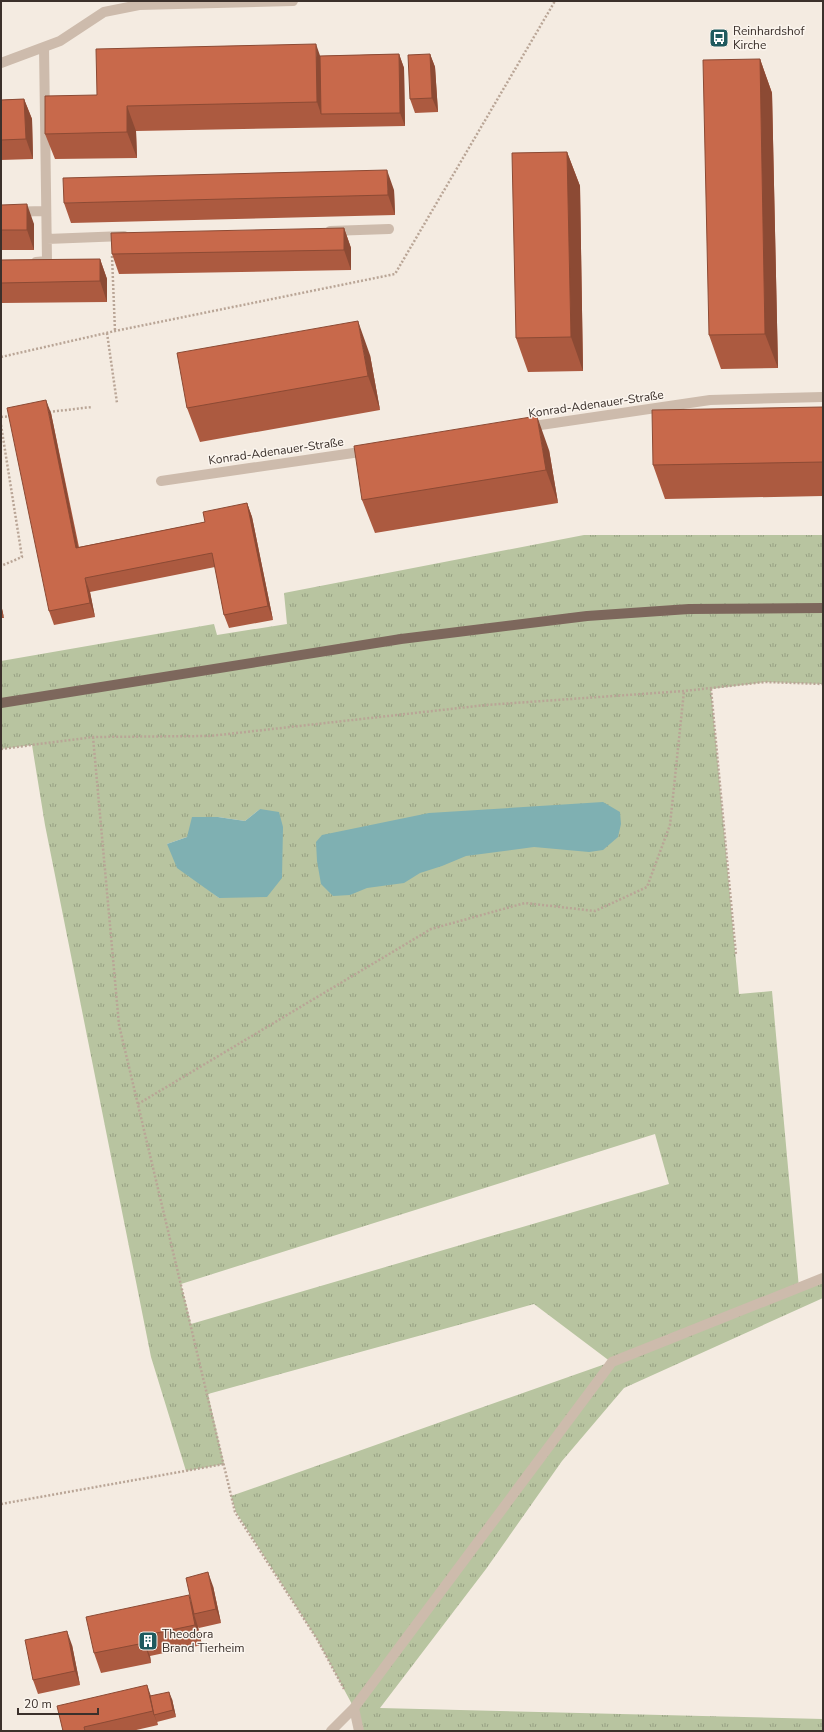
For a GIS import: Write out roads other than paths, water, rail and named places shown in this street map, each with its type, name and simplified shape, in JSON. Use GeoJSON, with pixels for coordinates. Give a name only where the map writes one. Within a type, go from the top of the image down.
{"type":"FeatureCollection","features":[{"type":"Feature","properties":{"kind":"main road"},"geometry":{"type":"LineString","coordinates":[[1,703],[401,639],[587,616],[689,609],[823,608]]}},
{"type":"Feature","properties":{"kind":"street"},"geometry":{"type":"LineString","coordinates":[[1,63],[60,40],[104,12],[139,5],[293,1]]}},
{"type":"Feature","properties":{"kind":"street"},"geometry":{"type":"LineString","coordinates":[[24,262],[47,261],[44,47]]}},
{"type":"Feature","properties":{"kind":"street"},"geometry":{"type":"LineString","coordinates":[[1,212],[46,211]]}},
{"type":"Feature","properties":{"kind":"street"},"geometry":{"type":"LineString","coordinates":[[318,231],[389,229]]}},
{"type":"Feature","properties":{"kind":"street"},"geometry":{"type":"LineString","coordinates":[[46,239],[136,236]]}},
{"type":"Feature","properties":{"kind":"street","name":"Konrad-Adenauer-Straße"},"geometry":{"type":"LineString","coordinates":[[514,429],[710,400],[823,397]]}},
{"type":"Feature","properties":{"kind":"street","name":"Konrad-Adenauer-Straße"},"geometry":{"type":"LineString","coordinates":[[161,481],[380,449]]}},
{"type":"Feature","properties":{"kind":"street"},"geometry":{"type":"LineString","coordinates":[[331,1731],[354,1708],[612,1362],[823,1278]]}},
{"type":"Feature","properties":{"kind":"street"},"geometry":{"type":"LineString","coordinates":[[354,1708],[358,1731]]}},
{"type":"Feature","properties":{"kind":"water"},"geometry":{"type":"Polygon","coordinates":[[[603,802],[620,812],[621,824],[618,837],[603,850],[589,852],[534,847],[466,856],[420,873],[404,883],[367,888],[350,895],[333,896],[321,884],[317,861],[316,842],[322,835],[429,813],[603,802]]]}},
{"type":"Feature","properties":{"kind":"water"},"geometry":{"type":"Polygon","coordinates":[[[260,809],[279,812],[283,827],[282,878],[267,897],[219,898],[177,868],[167,844],[187,837],[192,817],[218,817],[245,821],[260,809]]]}},
{"type":"Feature","properties":{"kind":"place","name":"Reinhardshof Kirche"},"geometry":{"type":"Point","coordinates":[719,38]}},
{"type":"Feature","properties":{"kind":"place","name":"Theodora Brand Tierheim"},"geometry":{"type":"Point","coordinates":[148,1641]}}]}
